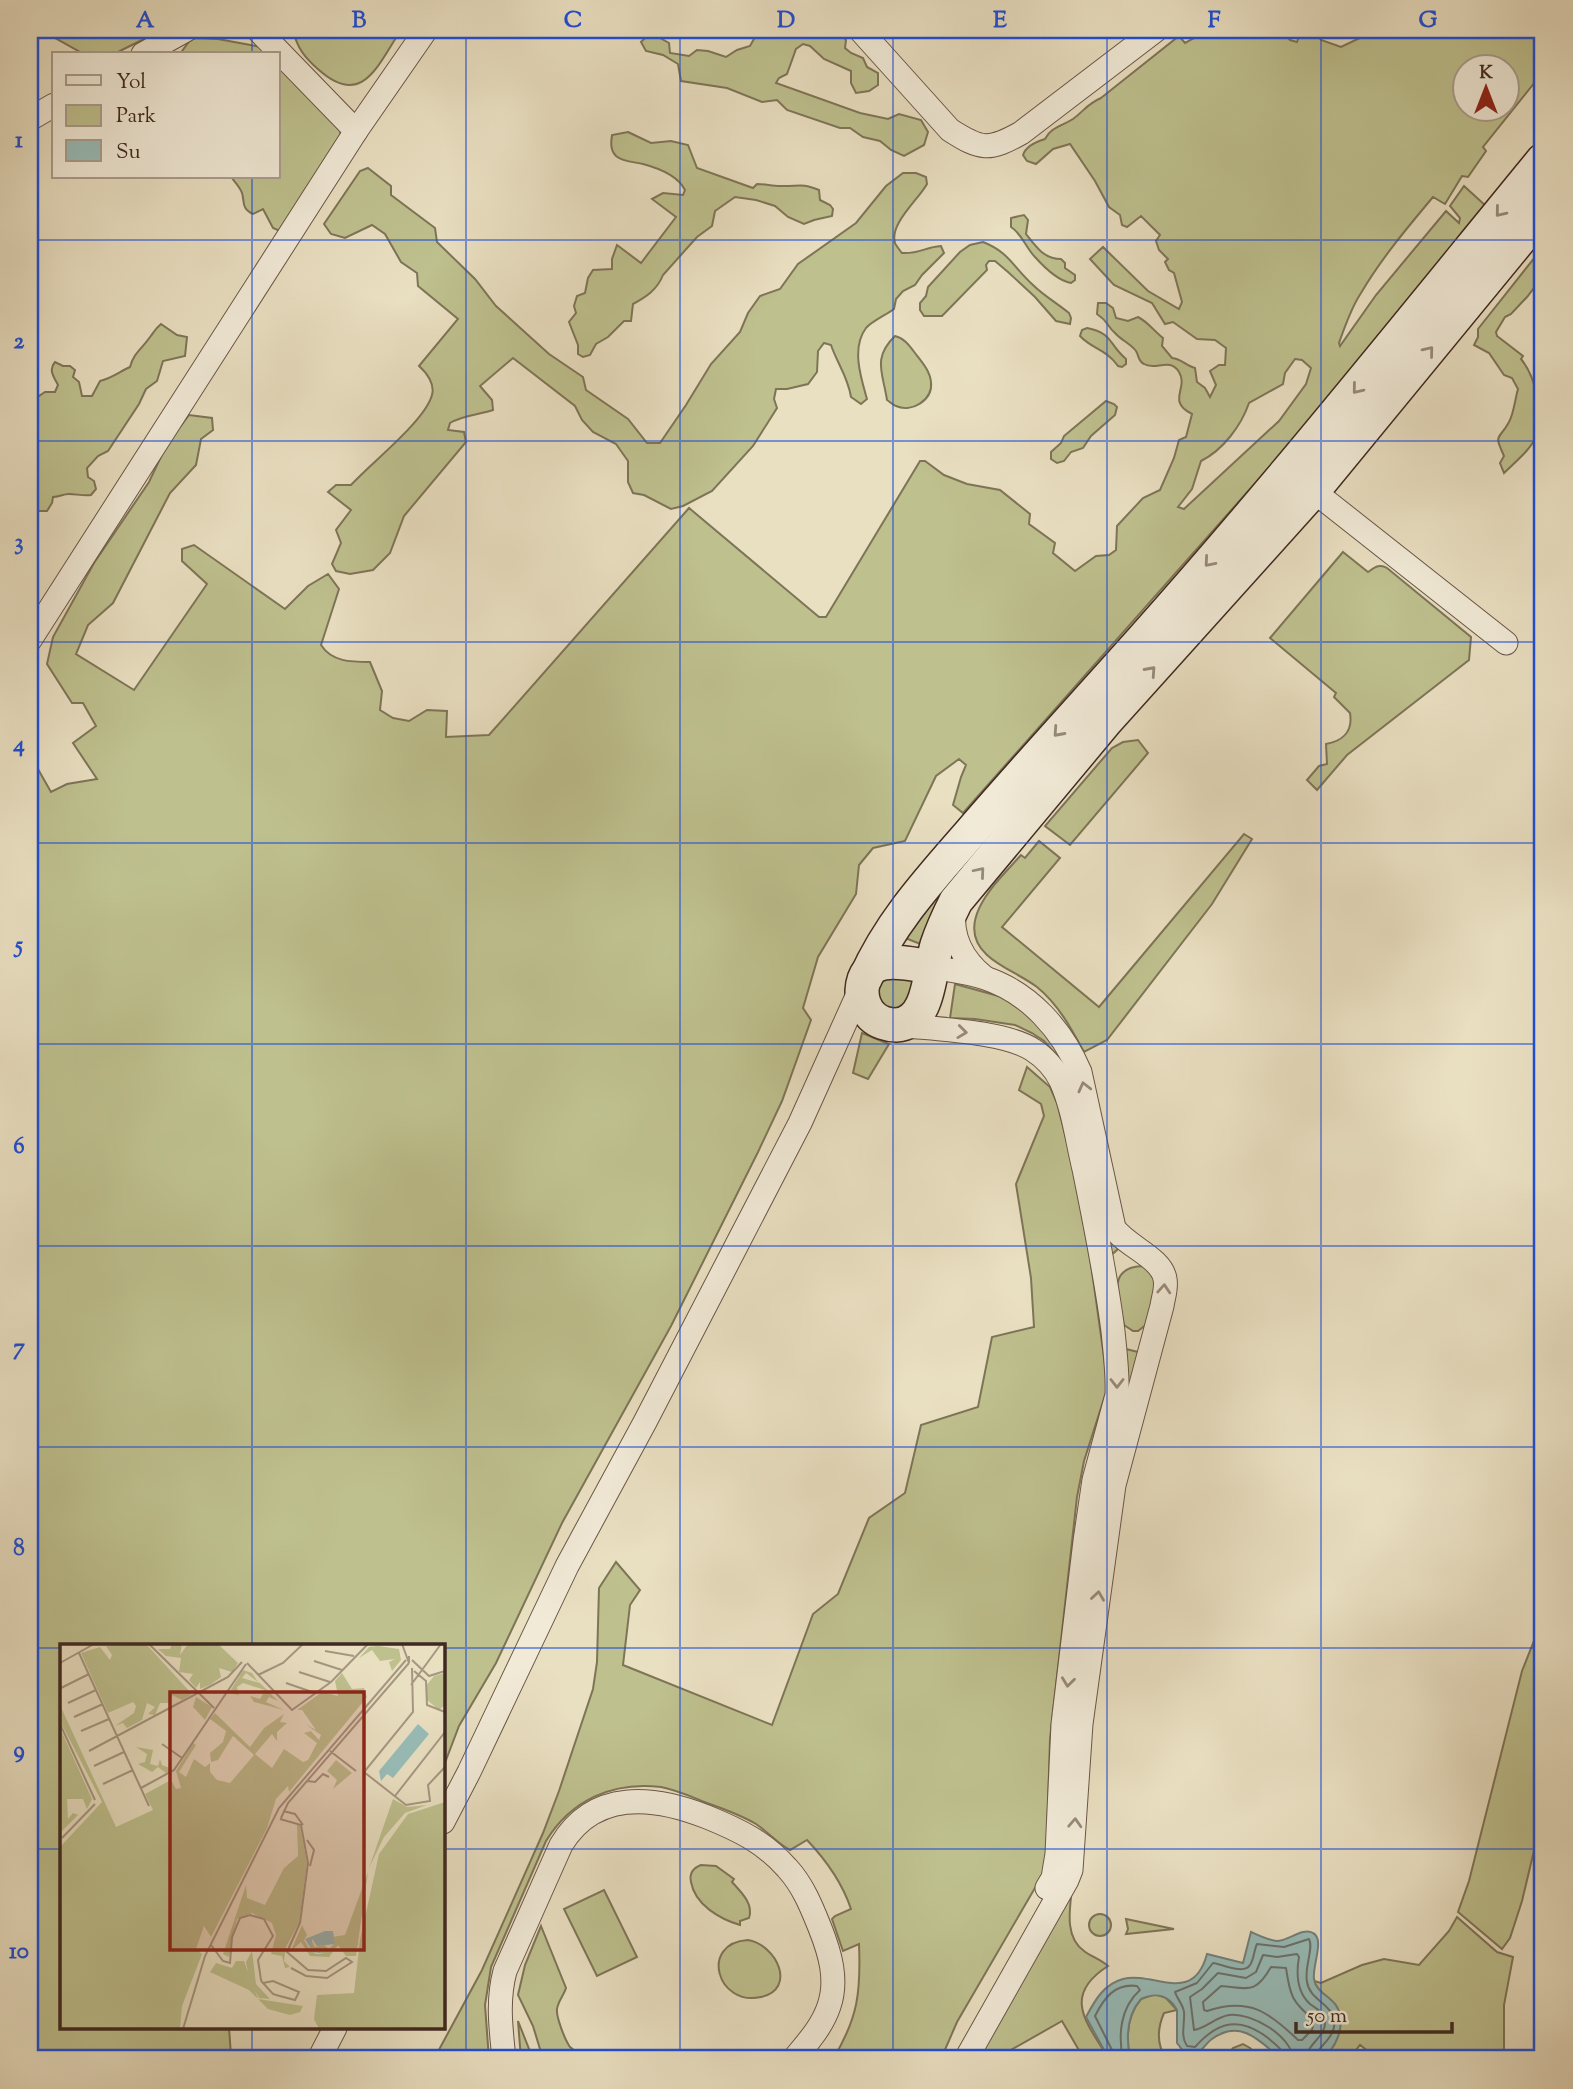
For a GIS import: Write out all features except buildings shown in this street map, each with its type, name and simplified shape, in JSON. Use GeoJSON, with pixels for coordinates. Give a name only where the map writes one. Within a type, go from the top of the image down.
{"type":"FeatureCollection","features":[{"type":"Feature","properties":{"kind":"street"},"geometry":{"type":"LineString","coordinates":[[147,52],[186,30]]}},
{"type":"Feature","properties":{"kind":"street"},"geometry":{"type":"LineString","coordinates":[[258,30],[279,52]]}},
{"type":"Feature","properties":{"kind":"street"},"geometry":{"type":"LineString","coordinates":[[30,640],[356,131],[426,30]]}},
{"type":"Feature","properties":{"kind":"street"},"geometry":{"type":"LineString","coordinates":[[860,30],[950,130],[968,141],[988,147],[1003,143],[1021,133],[1156,30]]}},
{"type":"Feature","properties":{"kind":"street"},"geometry":{"type":"LineString","coordinates":[[280,53],[356,131]]}},
{"type":"Feature","properties":{"kind":"street"},"geometry":{"type":"LineString","coordinates":[[30,118],[52,106]]}},
{"type":"Feature","properties":{"kind":"street"},"geometry":{"type":"LineString","coordinates":[[966,2059],[1071,1870],[1081,1724],[1114,1485],[1156,1329],[1165,1279],[1162,1270],[1119,1236],[1114,1228],[1080,1072],[1066,1043],[1050,1022],[1005,986],[984,977],[931,967],[902,962],[883,962],[871,970],[864,982],[862,992],[872,1016],[890,1024],[908,1022],[921,1009],[928,988],[931,967],[942,931],[956,901],[1301,481],[1543,159]]}},
{"type":"Feature","properties":{"kind":"street"},"geometry":{"type":"LineString","coordinates":[[444,1820],[567,1566],[795,1134],[838,1036],[890,931],[926,884],[1034,759],[1143,639],[1301,481],[1543,211]]}},
{"type":"Feature","properties":{"kind":"street"},"geometry":{"type":"LineString","coordinates":[[1301,481],[1506,643]]}},
{"type":"Feature","properties":{"kind":"street"},"geometry":{"type":"LineString","coordinates":[[956,901],[953,921],[958,944],[967,961],[984,977]]}},
{"type":"Feature","properties":{"kind":"street"},"geometry":{"type":"LineString","coordinates":[[838,1036],[854,1024],[863,1022],[991,1036],[1011,1040],[1033,1050],[1051,1066],[1062,1084],[1071,1112],[1102,1255],[1112,1327],[1117,1395],[1094,1480],[1085,1541],[1063,1724],[1056,1868],[1053,1878],[952,2059]]}},
{"type":"Feature","properties":{"kind":"street"},"geometry":{"type":"LineString","coordinates":[[1106,1281],[1111,1270],[1124,1258],[1144,1255]]}},
{"type":"Feature","properties":{"kind":"street"},"geometry":{"type":"LineString","coordinates":[[1112,1327],[1125,1338],[1133,1340],[1150,1336],[1156,1329]]}},
{"type":"Feature","properties":{"kind":"street"},"geometry":{"type":"LineString","coordinates":[[504,2059],[500,2015],[501,1985],[509,1961],[561,1845],[573,1828],[591,1814],[606,1807],[635,1801],[669,1804],[741,1831],[773,1853],[802,1888],[828,1947],[833,1976],[830,2004],[824,2018],[794,2059]]}},
{"type":"Feature","properties":{"kind":"street"},"geometry":{"type":"LineString","coordinates":[[319,2059],[332,2042]]}},
{"type":"Feature","properties":{"kind":"green space"},"geometry":{"type":"Polygon","coordinates":[[[32,30],[162,30],[118,52],[80,52],[53,37],[32,30]]]}},
{"type":"Feature","properties":{"kind":"green space"},"geometry":{"type":"Polygon","coordinates":[[[293,30],[401,30],[377,68],[358,83],[347,85],[334,81],[310,61],[299,47],[293,30]]]}},
{"type":"Feature","properties":{"kind":"green space"},"geometry":{"type":"Polygon","coordinates":[[[759,30],[831,30],[841,34],[846,40],[845,48],[863,58],[867,67],[878,73],[878,85],[869,91],[856,93],[851,83],[851,71],[824,59],[810,46],[803,44],[796,49],[787,74],[776,83],[860,113],[888,119],[899,114],[921,120],[928,132],[924,145],[904,156],[880,141],[863,137],[850,128],[840,128],[787,110],[777,100],[762,102],[727,88],[681,81],[678,64],[663,55],[646,51],[641,42],[646,37],[660,38],[669,43],[670,53],[689,56],[697,50],[726,57],[750,46],[759,30]]]}},
{"type":"Feature","properties":{"kind":"green space"},"geometry":{"type":"Polygon","coordinates":[[[1194,30],[1281,30],[1290,40],[1297,42],[1300,33],[1312,30],[1321,40],[1341,47],[1362,37],[1360,30],[1543,30],[1543,72],[1520,101],[1520,52],[1450,52],[1450,122],[1503,122],[1483,147],[1486,151],[1468,177],[1462,176],[1445,204],[1433,197],[1386,256],[1354,305],[1340,346],[1376,295],[1446,211],[1459,223],[1460,218],[1450,206],[1464,186],[1486,206],[1288,446],[963,813],[953,805],[966,765],[959,759],[936,776],[905,841],[873,848],[859,865],[856,894],[818,957],[803,1008],[811,1020],[782,1101],[671,1326],[562,1523],[496,1663],[459,1726],[444,1765],[444,1644],[60,1644],[60,2030],[229,2030],[231,2055],[227,2059],[30,2059],[30,755],[51,792],[67,784],[97,779],[73,743],[96,726],[83,703],[72,703],[47,664],[53,637],[94,563],[149,482],[167,444],[189,415],[212,418],[213,430],[201,439],[196,465],[170,493],[113,603],[88,625],[76,654],[134,690],[207,584],[182,561],[182,549],[194,545],[285,609],[308,586],[328,574],[339,589],[321,645],[325,651],[336,658],[370,662],[382,691],[380,710],[393,718],[409,721],[427,710],[447,711],[446,737],[489,735],[689,508],[819,617],[826,617],[920,461],[925,461],[944,475],[967,484],[1000,490],[1030,514],[1029,524],[1055,543],[1053,553],[1075,571],[1096,556],[1109,555],[1116,550],[1117,526],[1143,498],[1160,490],[1179,440],[1186,437],[1192,414],[1180,404],[1182,383],[1179,372],[1171,365],[1148,366],[1142,363],[1134,349],[1097,314],[1098,303],[1106,303],[1113,308],[1116,318],[1128,321],[1138,317],[1145,321],[1163,338],[1162,346],[1172,358],[1195,368],[1197,382],[1205,388],[1210,397],[1216,385],[1210,371],[1219,365],[1225,365],[1226,348],[1215,340],[1197,339],[1173,322],[1165,324],[1152,303],[1114,285],[1090,259],[1103,247],[1148,291],[1179,309],[1182,302],[1174,273],[1169,270],[1165,262],[1168,259],[1159,250],[1156,241],[1160,235],[1141,216],[1127,227],[1122,225],[1120,215],[1109,207],[1070,144],[1053,149],[1036,164],[1027,161],[1023,155],[1034,143],[1045,139],[1054,129],[1073,119],[1179,36],[1185,43],[1198,36],[1194,30]],[[1295,359],[1285,373],[1283,384],[1249,403],[1230,436],[1217,451],[1201,461],[1192,489],[1178,507],[1184,509],[1279,421],[1306,384],[1311,368],[1302,360],[1295,359]]]}},
{"type":"Feature","properties":{"kind":"green space"},"geometry":{"type":"Polygon","coordinates":[[[218,39],[261,47],[267,52],[181,52],[190,40],[218,39]]]}},
{"type":"Feature","properties":{"kind":"green space"},"geometry":{"type":"Polygon","coordinates":[[[280,67],[339,124],[342,143],[280,231],[273,228],[263,209],[253,214],[247,210],[241,191],[232,178],[280,178],[280,67]]]}},
{"type":"Feature","properties":{"kind":"green space"},"geometry":{"type":"Polygon","coordinates":[[[628,132],[651,143],[671,141],[688,145],[697,168],[753,188],[757,184],[803,185],[819,190],[820,200],[833,209],[832,216],[804,224],[788,217],[775,206],[735,197],[715,211],[712,226],[697,237],[654,289],[633,304],[631,321],[624,321],[608,337],[596,344],[590,355],[583,357],[578,354],[578,345],[569,322],[576,313],[574,306],[577,296],[585,293],[593,270],[612,269],[617,245],[641,263],[676,217],[652,199],[663,193],[683,195],[685,190],[678,181],[661,170],[626,161],[614,154],[612,135],[628,132]]]}},
{"type":"Feature","properties":{"kind":"green space"},"geometry":{"type":"Polygon","coordinates":[[[368,168],[391,186],[391,195],[435,228],[437,242],[475,279],[496,306],[549,354],[583,377],[586,390],[628,419],[647,443],[660,443],[711,364],[740,332],[748,313],[760,296],[780,289],[798,264],[856,223],[886,186],[903,173],[916,173],[926,177],[927,184],[900,220],[894,236],[895,244],[902,253],[941,246],[944,253],[915,285],[903,291],[896,299],[894,309],[869,325],[861,336],[858,354],[867,399],[861,404],[851,397],[831,345],[824,343],[818,351],[817,372],[808,384],[776,389],[774,399],[777,408],[753,446],[712,491],[671,509],[644,495],[633,493],[628,482],[628,461],[616,444],[593,432],[582,420],[575,406],[513,358],[480,386],[492,400],[493,410],[450,423],[448,430],[464,432],[466,442],[404,516],[390,553],[373,570],[350,574],[336,571],[332,564],[341,543],[336,530],[351,510],[328,492],[336,485],[351,485],[419,417],[433,391],[430,379],[419,366],[458,319],[418,286],[417,273],[401,262],[385,234],[372,225],[345,238],[331,234],[324,224],[360,171],[368,168]]]}},
{"type":"Feature","properties":{"kind":"green space"},"geometry":{"type":"Polygon","coordinates":[[[1024,215],[1028,220],[1026,234],[1045,255],[1061,259],[1065,263],[1065,268],[1075,275],[1075,280],[1071,283],[1057,277],[1043,265],[1011,227],[1011,218],[1024,215]]]}},
{"type":"Feature","properties":{"kind":"green space"},"geometry":{"type":"Polygon","coordinates":[[[983,242],[1005,255],[1037,289],[1069,313],[1070,324],[1056,321],[1035,297],[995,261],[989,261],[987,270],[942,316],[924,316],[920,303],[926,296],[928,287],[960,252],[970,245],[983,242]]]}},
{"type":"Feature","properties":{"kind":"green space"},"geometry":{"type":"Polygon","coordinates":[[[1543,247],[1543,276],[1527,297],[1505,317],[1496,332],[1497,336],[1523,356],[1521,359],[1534,384],[1539,405],[1539,425],[1535,440],[1504,473],[1500,463],[1504,456],[1498,440],[1511,418],[1518,389],[1512,378],[1504,375],[1489,353],[1474,345],[1478,329],[1543,247]]]}},
{"type":"Feature","properties":{"kind":"green space"},"geometry":{"type":"Polygon","coordinates":[[[161,324],[177,335],[187,337],[185,356],[163,361],[157,381],[146,389],[108,451],[98,456],[87,468],[88,477],[94,481],[96,489],[91,495],[69,494],[53,497],[47,511],[30,511],[30,479],[34,476],[30,470],[30,402],[45,392],[55,392],[58,385],[52,371],[55,362],[75,370],[73,377],[79,382],[82,396],[92,396],[100,381],[130,367],[136,354],[161,324]]]}},
{"type":"Feature","properties":{"kind":"green space"},"geometry":{"type":"Polygon","coordinates":[[[1087,328],[1106,336],[1126,359],[1126,364],[1118,366],[1109,356],[1080,336],[1082,330],[1087,328]]]}},
{"type":"Feature","properties":{"kind":"green space"},"geometry":{"type":"Polygon","coordinates":[[[895,336],[908,345],[925,367],[931,382],[929,394],[925,399],[908,408],[896,406],[887,400],[882,374],[883,351],[895,336]]]}},
{"type":"Feature","properties":{"kind":"green space"},"geometry":{"type":"Polygon","coordinates":[[[1106,401],[1117,407],[1115,415],[1091,436],[1083,448],[1071,452],[1064,461],[1057,463],[1051,459],[1051,452],[1064,436],[1106,401]]]}},
{"type":"Feature","properties":{"kind":"green space"},"geometry":{"type":"Polygon","coordinates":[[[1343,552],[1368,572],[1379,566],[1387,568],[1471,637],[1469,660],[1347,755],[1317,790],[1307,780],[1319,766],[1327,764],[1326,744],[1346,734],[1350,725],[1350,713],[1334,697],[1336,693],[1270,638],[1343,552]]]}},
{"type":"Feature","properties":{"kind":"green space"},"geometry":{"type":"Polygon","coordinates":[[[1138,740],[1148,753],[1070,845],[1045,826],[1112,748],[1123,742],[1138,740]]]}},
{"type":"Feature","properties":{"kind":"green space"},"geometry":{"type":"Polygon","coordinates":[[[1244,834],[1252,839],[1212,904],[1107,1040],[1084,1052],[1064,1017],[1045,994],[993,960],[977,942],[974,929],[976,915],[983,902],[1021,855],[1025,858],[1039,841],[1060,858],[1002,927],[1099,1007],[1244,834]]]}},
{"type":"Feature","properties":{"kind":"green space"},"geometry":{"type":"Polygon","coordinates":[[[949,879],[952,882],[923,945],[905,938],[949,879]]]}},
{"type":"Feature","properties":{"kind":"green space"},"geometry":{"type":"Polygon","coordinates":[[[879,973],[910,976],[914,984],[909,1009],[882,1008],[873,982],[879,973]]]}},
{"type":"Feature","properties":{"kind":"green space"},"geometry":{"type":"Polygon","coordinates":[[[955,984],[1002,997],[1036,1020],[1066,1060],[1108,1236],[1118,1249],[1109,1257],[1067,1067],[1044,1041],[1015,1025],[950,1018],[955,984]]]}},
{"type":"Feature","properties":{"kind":"green space"},"geometry":{"type":"Polygon","coordinates":[[[862,1033],[889,1044],[868,1079],[853,1073],[862,1033]]]}},
{"type":"Feature","properties":{"kind":"green space"},"geometry":{"type":"Polygon","coordinates":[[[1027,1067],[1050,1087],[1057,1103],[1072,1161],[1090,1257],[1108,1386],[1084,1461],[1077,1497],[1050,1739],[1046,1869],[957,2022],[941,2059],[833,2059],[848,2030],[856,2004],[859,1944],[843,1951],[832,1919],[851,1909],[833,1872],[807,1840],[790,1850],[756,1824],[738,1815],[673,1790],[643,1786],[626,1787],[595,1796],[568,1814],[556,1827],[546,1841],[491,1967],[485,2005],[489,2059],[434,2059],[482,1970],[559,1791],[593,1689],[597,1662],[599,1588],[616,1562],[640,1590],[630,1605],[623,1665],[772,1725],[813,1614],[838,1594],[869,1518],[905,1493],[921,1425],[978,1407],[992,1337],[1034,1327],[1031,1278],[1016,1184],[1044,1116],[1041,1104],[1019,1090],[1027,1067]]]}},
{"type":"Feature","properties":{"kind":"green space"},"geometry":{"type":"Polygon","coordinates":[[[1130,1268],[1149,1268],[1157,1285],[1147,1324],[1138,1331],[1133,1331],[1124,1325],[1117,1287],[1123,1273],[1130,1268]]]}},
{"type":"Feature","properties":{"kind":"green space"},"geometry":{"type":"Polygon","coordinates":[[[1126,1349],[1138,1352],[1144,1350],[1116,1450],[1126,1349]]]}},
{"type":"Feature","properties":{"kind":"green space"},"geometry":{"type":"Polygon","coordinates":[[[1543,1618],[1543,1813],[1522,1901],[1510,1938],[1502,1949],[1458,1912],[1469,1881],[1522,1671],[1543,1618]]]}},
{"type":"Feature","properties":{"kind":"green space"},"geometry":{"type":"Polygon","coordinates":[[[701,1865],[716,1866],[734,1879],[732,1882],[746,1898],[750,1908],[749,1918],[740,1921],[740,1925],[709,1910],[698,1898],[693,1890],[691,1873],[701,1865]]]}},
{"type":"Feature","properties":{"kind":"green space"},"geometry":{"type":"Polygon","coordinates":[[[1072,1888],[1070,1922],[1073,1938],[1084,1951],[1108,1966],[1085,1988],[1082,1999],[1087,2022],[1109,2059],[1084,2059],[1062,2021],[995,2059],[976,2059],[1072,1888]]]}},
{"type":"Feature","properties":{"kind":"green space"},"geometry":{"type":"Polygon","coordinates":[[[604,1890],[637,1957],[597,1976],[564,1909],[604,1890]]]}},
{"type":"Feature","properties":{"kind":"green space"},"geometry":{"type":"Polygon","coordinates":[[[1100,1914],[1108,1917],[1111,1925],[1108,1933],[1100,1936],[1092,1933],[1089,1925],[1092,1917],[1100,1914]]]}},
{"type":"Feature","properties":{"kind":"green space"},"geometry":{"type":"Polygon","coordinates":[[[1457,1917],[1497,1952],[1513,1957],[1504,2005],[1504,2059],[1378,2059],[1360,2045],[1349,2059],[1318,2059],[1329,2049],[1337,2035],[1340,2020],[1336,2006],[1318,1989],[1314,1981],[1321,1983],[1362,1965],[1384,1959],[1419,1965],[1449,1931],[1457,1917]]]}},
{"type":"Feature","properties":{"kind":"green space"},"geometry":{"type":"Polygon","coordinates":[[[1126,1919],[1174,1929],[1126,1934],[1126,1919]]]}},
{"type":"Feature","properties":{"kind":"green space"},"geometry":{"type":"Polygon","coordinates":[[[541,1926],[566,1988],[557,2013],[566,2039],[576,2051],[603,2059],[543,2059],[533,2026],[518,1995],[525,1965],[541,1926]]]}},
{"type":"Feature","properties":{"kind":"green space"},"geometry":{"type":"Polygon","coordinates":[[[748,1940],[767,1950],[779,1967],[778,1985],[772,1992],[761,1997],[746,1998],[734,1993],[725,1984],[720,1973],[719,1962],[723,1952],[733,1944],[748,1940]]]}},
{"type":"Feature","properties":{"kind":"green space"},"geometry":{"type":"Polygon","coordinates":[[[1543,1981],[1543,2059],[1535,2059],[1537,2004],[1543,1981]]]}},
{"type":"Feature","properties":{"kind":"green space"},"geometry":{"type":"Polygon","coordinates":[[[1155,1994],[1166,1998],[1177,2010],[1164,2013],[1160,2025],[1160,2043],[1166,2059],[1130,2059],[1128,2035],[1132,2013],[1141,1999],[1155,1994]]]}},
{"type":"Feature","properties":{"kind":"green space"},"geometry":{"type":"Polygon","coordinates":[[[518,2021],[533,2059],[521,2059],[518,2021]]]}},
{"type":"Feature","properties":{"kind":"green space"},"geometry":{"type":"Polygon","coordinates":[[[1243,2044],[1261,2059],[1224,2059],[1233,2048],[1243,2044]]]}},
{"type":"Feature","properties":{"kind":"water"},"geometry":{"type":"Polygon","coordinates":[[[1251,1932],[1277,1941],[1305,1932],[1316,1936],[1318,1947],[1315,1984],[1337,2007],[1341,2021],[1331,2050],[1319,2059],[1281,2059],[1250,2035],[1232,2031],[1212,2039],[1196,2054],[1184,2052],[1177,2043],[1177,2010],[1166,1998],[1157,1995],[1141,1999],[1132,2013],[1128,2035],[1130,2059],[1109,2059],[1086,2017],[1105,1989],[1116,1981],[1135,1978],[1182,1983],[1192,1979],[1201,1970],[1207,1954],[1243,1963],[1251,1932]]]}}]}
